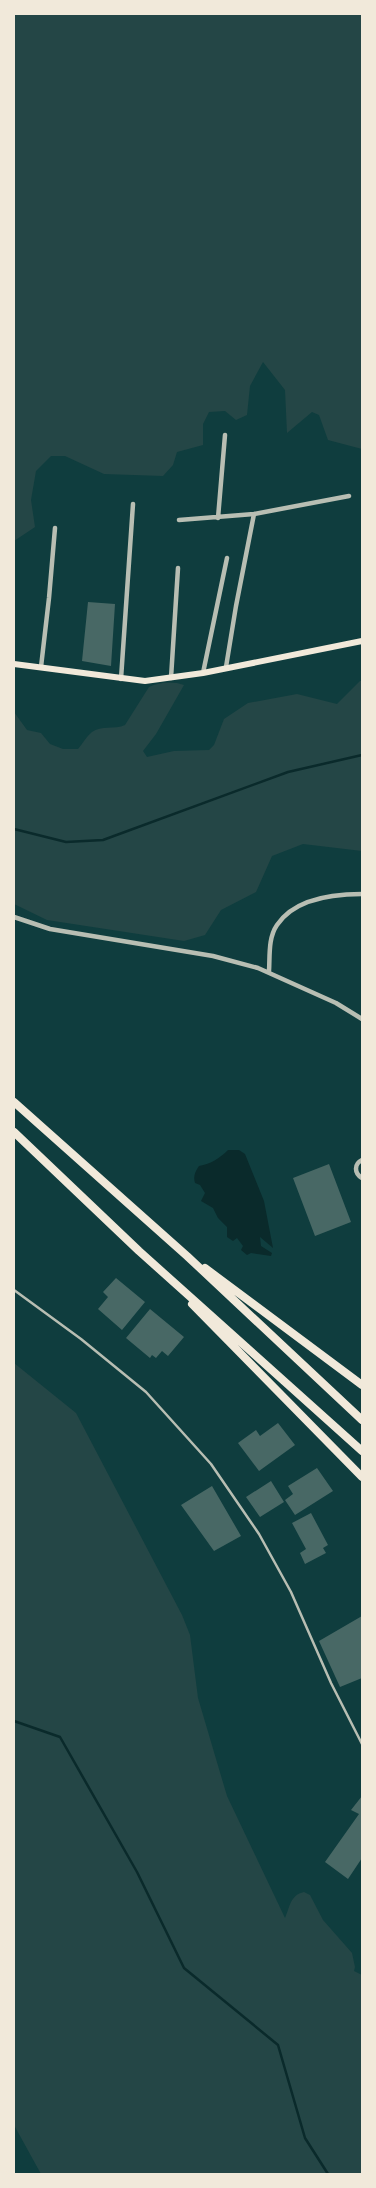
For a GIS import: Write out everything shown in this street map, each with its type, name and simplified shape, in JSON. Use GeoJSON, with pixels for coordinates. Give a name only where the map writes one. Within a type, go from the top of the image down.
{"type":"FeatureCollection","features":[{"type":"Feature","properties":{"kind":"highway"},"geometry":{"type":"LineString","coordinates":[[14,1102],[46,1133],[187,1256],[362,1420]]}},
{"type":"Feature","properties":{"kind":"highway"},"geometry":{"type":"LineString","coordinates":[[14,1132],[139,1251],[362,1451]]}},
{"type":"Feature","properties":{"kind":"highway"},"geometry":{"type":"LineString","coordinates":[[139,1251],[362,1477]]}},
{"type":"Feature","properties":{"kind":"highway"},"geometry":{"type":"LineString","coordinates":[[187,1256],[362,1385]]}},
{"type":"Feature","properties":{"kind":"main road"},"geometry":{"type":"LineString","coordinates":[[14,664],[145,681],[203,673],[362,641]]}},
{"type":"Feature","properties":{"kind":"street"},"geometry":{"type":"LineString","coordinates":[[218,518],[225,435]]}},
{"type":"Feature","properties":{"kind":"street"},"geometry":{"type":"LineString","coordinates":[[179,520],[254,514],[349,496]]}},
{"type":"Feature","properties":{"kind":"street"},"geometry":{"type":"LineString","coordinates":[[121,679],[133,504]]}},
{"type":"Feature","properties":{"kind":"street"},"geometry":{"type":"LineString","coordinates":[[226,668],[254,514]]}},
{"type":"Feature","properties":{"kind":"street"},"geometry":{"type":"LineString","coordinates":[[40,667],[49,598],[55,528]]}},
{"type":"Feature","properties":{"kind":"street"},"geometry":{"type":"LineString","coordinates":[[203,673],[227,558]]}},
{"type":"Feature","properties":{"kind":"street"},"geometry":{"type":"LineString","coordinates":[[171,678],[178,568]]}},
{"type":"Feature","properties":{"kind":"street"},"geometry":{"type":"LineString","coordinates":[[268,971],[270,942],[277,925],[294,910],[316,898],[362,894]]}},
{"type":"Feature","properties":{"kind":"street"},"geometry":{"type":"LineString","coordinates":[[14,916],[50,930],[213,956],[268,971],[336,1003],[362,1020]]}},
{"type":"Feature","properties":{"kind":"street"},"geometry":{"type":"LineString","coordinates":[[14,1098],[46,1133]]}},
{"type":"Feature","properties":{"kind":"street"},"geometry":{"type":"LineString","coordinates":[[362,1160],[358,1163],[356,1169],[357,1174],[362,1178]]}},
{"type":"Feature","properties":{"kind":"lane"},"geometry":{"type":"LineString","coordinates":[[14,1290],[81,1339],[146,1392],[210,1464],[259,1534],[291,1592],[331,1683],[362,1744]]}},
{"type":"Feature","properties":{"kind":"shaded area"},"geometry":{"type":"Polygon","coordinates":[[[14,14],[362,14],[362,449],[328,440],[319,415],[312,412],[287,433],[285,390],[263,362],[250,386],[247,415],[236,420],[225,411],[209,412],[203,424],[203,445],[177,452],[173,465],[163,476],[104,474],[65,456],[51,456],[36,471],[31,500],[35,527],[14,541],[14,14]]]}},
{"type":"Feature","properties":{"kind":"shaded area"},"geometry":{"type":"Polygon","coordinates":[[[362,681],[362,851],[303,844],[272,856],[256,892],[221,910],[205,935],[184,941],[47,920],[14,904],[14,712],[27,730],[41,733],[50,744],[63,749],[78,749],[92,732],[125,725],[149,687],[166,683],[184,685],[156,734],[143,751],[147,757],[174,751],[209,750],[214,745],[224,719],[248,703],[297,694],[337,704],[362,681]]]}},
{"type":"Feature","properties":{"kind":"shaded area"},"geometry":{"type":"Polygon","coordinates":[[[228,1150],[239,1150],[245,1154],[264,1201],[273,1248],[260,1237],[261,1246],[272,1253],[271,1256],[251,1253],[247,1255],[241,1250],[243,1246],[237,1238],[233,1241],[227,1237],[227,1227],[218,1218],[213,1208],[201,1201],[205,1193],[200,1185],[195,1183],[194,1176],[196,1170],[199,1166],[222,1156],[228,1150]]]}},
{"type":"Feature","properties":{"kind":"shaded area"},"geometry":{"type":"Polygon","coordinates":[[[14,1363],[76,1413],[182,1615],[190,1635],[198,1698],[227,1796],[285,1918],[291,1902],[296,1896],[304,1892],[310,1895],[323,1920],[352,1953],[354,1971],[362,1975],[362,2174],[41,2174],[14,2125],[14,1363]]]}},
{"type":"Feature","properties":{"kind":"building"},"geometry":{"type":"Polygon","coordinates":[[[88,602],[115,604],[111,666],[82,661],[88,602]]]}},
{"type":"Feature","properties":{"kind":"building"},"geometry":{"type":"Polygon","coordinates":[[[329,1164],[351,1222],[315,1236],[293,1178],[329,1164]]]}},
{"type":"Feature","properties":{"kind":"building"},"geometry":{"type":"Polygon","coordinates":[[[116,1278],[145,1302],[122,1330],[98,1309],[108,1297],[103,1292],[116,1278]]]}},
{"type":"Feature","properties":{"kind":"building"},"geometry":{"type":"Polygon","coordinates":[[[150,1309],[184,1337],[168,1356],[162,1351],[156,1358],[152,1355],[150,1358],[126,1338],[150,1309]]]}},
{"type":"Feature","properties":{"kind":"building"},"geometry":{"type":"Polygon","coordinates":[[[278,1423],[295,1445],[259,1471],[238,1443],[256,1430],[260,1436],[278,1423]]]}},
{"type":"Feature","properties":{"kind":"building"},"geometry":{"type":"Polygon","coordinates":[[[317,1468],[333,1491],[295,1515],[285,1500],[293,1494],[288,1486],[317,1468]]]}},
{"type":"Feature","properties":{"kind":"building"},"geometry":{"type":"Polygon","coordinates":[[[271,1481],[284,1502],[260,1517],[246,1497],[271,1481]]]}},
{"type":"Feature","properties":{"kind":"building"},"geometry":{"type":"Polygon","coordinates":[[[212,1486],[241,1536],[214,1551],[181,1505],[212,1486]]]}},
{"type":"Feature","properties":{"kind":"building"},"geometry":{"type":"Polygon","coordinates":[[[311,1513],[328,1545],[323,1548],[326,1553],[305,1564],[300,1553],[306,1549],[292,1523],[311,1513]]]}},
{"type":"Feature","properties":{"kind":"building"},"geometry":{"type":"Polygon","coordinates":[[[362,1616],[362,1678],[340,1687],[319,1641],[362,1616]]]}},
{"type":"Feature","properties":{"kind":"building"},"geometry":{"type":"Polygon","coordinates":[[[362,1796],[362,1858],[348,1879],[325,1862],[359,1814],[351,1810],[362,1796]]]}},
{"type":"Feature","properties":{"kind":"waterway"},"geometry":{"type":"LineString","coordinates":[[14,829],[66,842],[103,840],[288,772],[362,755]]}},
{"type":"Feature","properties":{"kind":"waterway"},"geometry":{"type":"LineString","coordinates":[[14,1721],[60,1737],[137,1872],[184,1968],[278,2045],[305,2138],[328,2174]]}}]}
